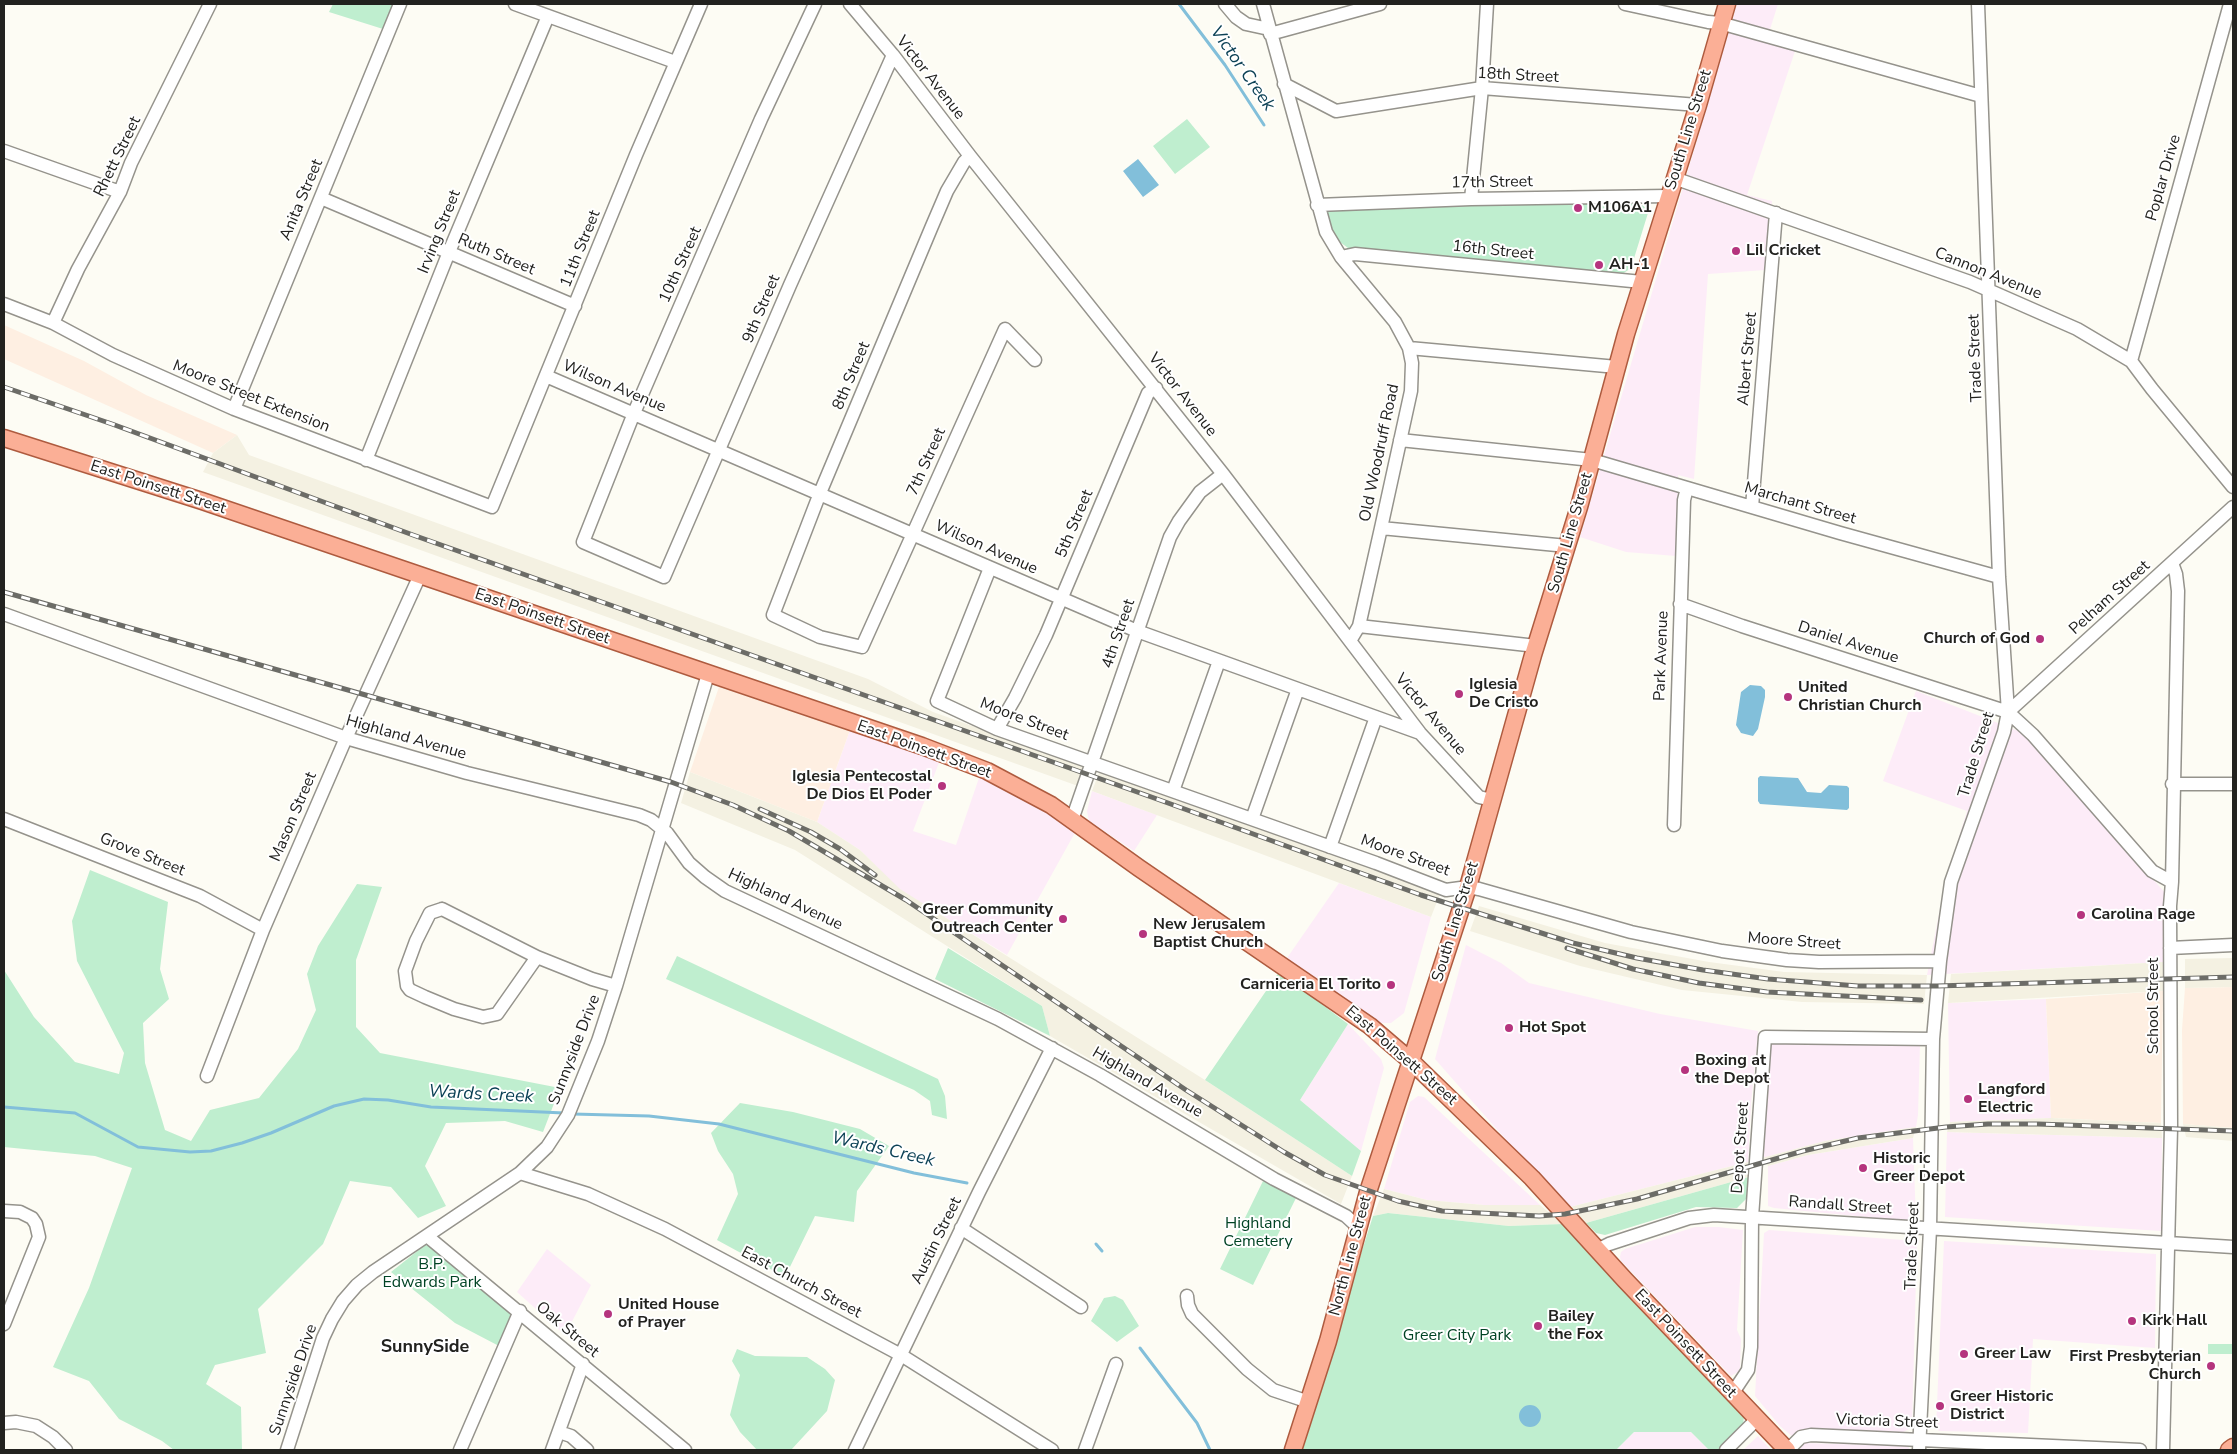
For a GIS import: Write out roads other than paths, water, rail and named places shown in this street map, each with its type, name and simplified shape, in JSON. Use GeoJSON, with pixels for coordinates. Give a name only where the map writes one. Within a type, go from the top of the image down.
{"type":"FeatureCollection","features":[{"type":"Feature","properties":{"kind":"main road","name":"South Line Street"},"geometry":{"type":"LineString","coordinates":[[1412,1062],[1468,887],[1536,646],[1592,460],[1617,367],[1668,196],[1698,105],[1727,4]]}},
{"type":"Feature","properties":{"kind":"main road","name":"East Poinsett Street"},"geometry":{"type":"LineString","coordinates":[[4,438],[202,501],[954,758],[1018,787],[1051,805],[1370,1026],[1412,1062],[1506,1152],[1599,1249],[1625,1280],[1732,1394],[1788,1450]]}},
{"type":"Feature","properties":{"kind":"main road","name":"North Line Street"},"geometry":{"type":"LineString","coordinates":[[1293,1450],[1332,1329],[1359,1228],[1403,1084],[1412,1062]]}},
{"type":"Feature","properties":{"kind":"main road"},"geometry":{"type":"LineString","coordinates":[[2229,1450],[2233,1447]]}},
{"type":"Feature","properties":{"kind":"street","name":"Rhett Street"},"geometry":{"type":"LineString","coordinates":[[53,323],[78,269],[120,192],[132,163],[210,4]]}},
{"type":"Feature","properties":{"kind":"street","name":"Anita Street"},"geometry":{"type":"LineString","coordinates":[[234,409],[400,4]]}},
{"type":"Feature","properties":{"kind":"street"},"geometry":{"type":"LineString","coordinates":[[515,4],[675,62]]}},
{"type":"Feature","properties":{"kind":"street","name":"11th Street"},"geometry":{"type":"LineString","coordinates":[[492,507],[675,62],[701,4]]}},
{"type":"Feature","properties":{"kind":"street","name":"10th Street"},"geometry":{"type":"LineString","coordinates":[[664,578],[583,542],[634,413],[762,119],[815,4]]}},
{"type":"Feature","properties":{"kind":"street","name":"Victor Avenue"},"geometry":{"type":"LineString","coordinates":[[850,4],[1156,388],[1420,732],[1479,797],[1492,800]]}},
{"type":"Feature","properties":{"kind":"street"},"geometry":{"type":"LineString","coordinates":[[1225,4],[1236,17],[1246,24],[1270,31],[1380,4]]}},
{"type":"Feature","properties":{"kind":"street","name":"Old Woodruff Road"},"geometry":{"type":"LineString","coordinates":[[1263,4],[1326,232],[1341,257],[1392,317],[1409,348],[1412,382],[1359,626],[1350,641]]}},
{"type":"Feature","properties":{"kind":"street"},"geometry":{"type":"LineString","coordinates":[[1471,199],[1482,88],[1487,4]]}},
{"type":"Feature","properties":{"kind":"street"},"geometry":{"type":"LineString","coordinates":[[1625,4],[1720,23],[1981,96]]}},
{"type":"Feature","properties":{"kind":"street","name":"Trade Street"},"geometry":{"type":"LineString","coordinates":[[1920,1445],[1930,1229],[1933,1039],[1940,961],[1951,882],[2004,732],[2008,712],[1999,577],[1978,4]]}},
{"type":"Feature","properties":{"kind":"street","name":"Poplar Drive"},"geometry":{"type":"LineString","coordinates":[[2132,361],[2231,6]]}},
{"type":"Feature","properties":{"kind":"street","name":"Irving Street"},"geometry":{"type":"LineString","coordinates":[[366,460],[449,252],[548,16]]}},
{"type":"Feature","properties":{"kind":"street","name":"9th Street"},"geometry":{"type":"LineString","coordinates":[[664,578],[790,285],[893,56]]}},
{"type":"Feature","properties":{"kind":"street","name":"18th Street"},"geometry":{"type":"LineString","coordinates":[[1284,84],[1336,112],[1482,88],[1698,105]]}},
{"type":"Feature","properties":{"kind":"street"},"geometry":{"type":"LineString","coordinates":[[4,151],[120,192]]}},
{"type":"Feature","properties":{"kind":"street","name":"8th Street"},"geometry":{"type":"LineString","coordinates":[[862,647],[820,637],[773,615],[820,493],[947,191],[964,162],[970,156]]}},
{"type":"Feature","properties":{"kind":"street","name":"Cannon Avenue"},"geometry":{"type":"LineString","coordinates":[[1674,178],[1990,291],[2076,329],[2132,361],[2152,390],[2233,487]]}},
{"type":"Feature","properties":{"kind":"street","name":"17th Street"},"geometry":{"type":"LineString","coordinates":[[1317,204],[1668,196]]}},
{"type":"Feature","properties":{"kind":"street","name":"Ruth Street"},"geometry":{"type":"LineString","coordinates":[[321,198],[575,306]]}},
{"type":"Feature","properties":{"kind":"street","name":"Albert Street"},"geometry":{"type":"LineString","coordinates":[[1752,507],[1776,213]]}},
{"type":"Feature","properties":{"kind":"street","name":"16th Street"},"geometry":{"type":"LineString","coordinates":[[1341,257],[1355,254],[1642,282]]}},
{"type":"Feature","properties":{"kind":"street","name":"Moore Street Extension"},"geometry":{"type":"LineString","coordinates":[[4,304],[53,323],[113,355],[234,409],[492,507]]}},
{"type":"Feature","properties":{"kind":"street","name":"7th Street"},"geometry":{"type":"LineString","coordinates":[[862,647],[1004,329],[1035,360]]}},
{"type":"Feature","properties":{"kind":"street"},"geometry":{"type":"LineString","coordinates":[[1409,348],[1617,367]]}},
{"type":"Feature","properties":{"kind":"street","name":"Wilson Avenue"},"geometry":{"type":"LineString","coordinates":[[546,376],[1138,631],[1420,732]]}},
{"type":"Feature","properties":{"kind":"street","name":"5th Street"},"geometry":{"type":"LineString","coordinates":[[997,729],[1031,667],[1148,393],[1156,388]]}},
{"type":"Feature","properties":{"kind":"street","name":"Marchant Street"},"geometry":{"type":"LineString","coordinates":[[1400,440],[1592,460],[1999,577]]}},
{"type":"Feature","properties":{"kind":"street","name":"4th Street"},"geometry":{"type":"LineString","coordinates":[[1072,820],[1164,554],[1179,521],[1200,492],[1223,474]]}},
{"type":"Feature","properties":{"kind":"street","name":"Park Avenue"},"geometry":{"type":"LineString","coordinates":[[1674,825],[1684,500],[1687,488]]}},
{"type":"Feature","properties":{"kind":"street","name":"Pelham Street"},"geometry":{"type":"LineString","coordinates":[[2008,712],[2233,507]]}},
{"type":"Feature","properties":{"kind":"street"},"geometry":{"type":"LineString","coordinates":[[1381,528],[1567,546]]}},
{"type":"Feature","properties":{"kind":"street","name":"School Street"},"geometry":{"type":"LineString","coordinates":[[2163,1450],[2171,1128],[2170,948],[2172,784],[2178,591],[2176,574],[2172,564]]}},
{"type":"Feature","properties":{"kind":"street","name":"Moore Street"},"geometry":{"type":"LineString","coordinates":[[990,568],[937,701],[997,729],[1446,890],[1468,887],[1479,888],[1631,932],[1722,951],[1787,960],[1818,962],[1940,961]]}},
{"type":"Feature","properties":{"kind":"street","name":"Mason Street"},"geometry":{"type":"LineString","coordinates":[[207,1076],[263,930],[346,738],[420,575]]}},
{"type":"Feature","properties":{"kind":"street","name":"Daniel Avenue"},"geometry":{"type":"LineString","coordinates":[[1680,604],[1742,626],[2008,712]]}},
{"type":"Feature","properties":{"kind":"street","name":"Highland Avenue"},"geometry":{"type":"LineString","coordinates":[[4,614],[346,738],[467,773],[640,815],[662,828],[689,862],[705,878],[725,891],[989,1015],[1052,1048],[1173,1117],[1274,1179],[1346,1216],[1359,1228]]}},
{"type":"Feature","properties":{"kind":"street"},"geometry":{"type":"LineString","coordinates":[[1359,626],[1536,646]]}},
{"type":"Feature","properties":{"kind":"street"},"geometry":{"type":"LineString","coordinates":[[1173,791],[1219,661]]}},
{"type":"Feature","properties":{"kind":"street","name":"Sunnyside Drive"},"geometry":{"type":"LineString","coordinates":[[287,1450],[323,1338],[343,1301],[357,1285],[374,1272],[520,1173],[547,1147],[571,1109],[598,1041],[616,986],[708,674]]}},
{"type":"Feature","properties":{"kind":"street"},"geometry":{"type":"LineString","coordinates":[[1252,819],[1298,689]]}},
{"type":"Feature","properties":{"kind":"street"},"geometry":{"type":"LineString","coordinates":[[2008,712],[2033,735],[2152,871],[2172,882]]}},
{"type":"Feature","properties":{"kind":"street"},"geometry":{"type":"LineString","coordinates":[[1330,847],[1376,717]]}},
{"type":"Feature","properties":{"kind":"street"},"geometry":{"type":"LineString","coordinates":[[2172,784],[2233,784]]}},
{"type":"Feature","properties":{"kind":"street","name":"Grove Street"},"geometry":{"type":"LineString","coordinates":[[4,819],[182,888],[220,906],[263,930]]}},
{"type":"Feature","properties":{"kind":"street"},"geometry":{"type":"LineString","coordinates":[[537,957],[500,1011],[493,1017],[483,1017],[439,1004],[410,990],[406,981],[406,971],[416,941],[430,913],[438,909],[447,911],[537,957],[592,979],[616,986]]}},
{"type":"Feature","properties":{"kind":"street"},"geometry":{"type":"LineString","coordinates":[[2170,948],[2233,945]]}},
{"type":"Feature","properties":{"kind":"street","name":"Depot Street"},"geometry":{"type":"LineString","coordinates":[[1732,1394],[1748,1370],[1749,1362],[1752,1217],[1765,1037],[1933,1039]]}},
{"type":"Feature","properties":{"kind":"street","name":"Austin Street"},"geometry":{"type":"LineString","coordinates":[[855,1450],[961,1228],[1052,1048]]}},
{"type":"Feature","properties":{"kind":"street","name":"East Church Street"},"geometry":{"type":"LineString","coordinates":[[520,1173],[588,1194],[665,1228],[901,1356],[1052,1450]]}},
{"type":"Feature","properties":{"kind":"street"},"geometry":{"type":"LineString","coordinates":[[4,1211],[20,1212],[32,1218],[39,1230],[39,1237],[4,1324]]}},
{"type":"Feature","properties":{"kind":"street","name":"Randall Street"},"geometry":{"type":"LineString","coordinates":[[1599,1249],[1689,1218],[1714,1215],[2233,1247]]}},
{"type":"Feature","properties":{"kind":"street"},"geometry":{"type":"LineString","coordinates":[[961,1228],[1081,1307]]}},
{"type":"Feature","properties":{"kind":"street","name":"Oak Street"},"geometry":{"type":"LineString","coordinates":[[427,1236],[520,1311],[685,1450]]}},
{"type":"Feature","properties":{"kind":"street"},"geometry":{"type":"LineString","coordinates":[[1187,1296],[1192,1314],[1248,1369],[1274,1390],[1309,1402]]}},
{"type":"Feature","properties":{"kind":"street"},"geometry":{"type":"LineString","coordinates":[[460,1450],[520,1311]]}},
{"type":"Feature","properties":{"kind":"street"},"geometry":{"type":"LineString","coordinates":[[552,1450],[583,1364]]}},
{"type":"Feature","properties":{"kind":"street"},"geometry":{"type":"LineString","coordinates":[[1085,1450],[1116,1364]]}},
{"type":"Feature","properties":{"kind":"street"},"geometry":{"type":"LineString","coordinates":[[1726,1450],[1757,1419]]}},
{"type":"Feature","properties":{"kind":"street"},"geometry":{"type":"LineString","coordinates":[[4,1423],[16,1422],[36,1426],[66,1450]]}},
{"type":"Feature","properties":{"kind":"street"},"geometry":{"type":"LineString","coordinates":[[559,1432],[571,1436],[587,1450]]}},
{"type":"Feature","properties":{"kind":"street","name":"Victoria Street"},"geometry":{"type":"LineString","coordinates":[[1788,1450],[1801,1437],[1811,1435],[1920,1445],[2140,1450]]}},
{"type":"Feature","properties":{"kind":"water"},"geometry":{"type":"Polygon","coordinates":[[[1138,159],[1159,185],[1143,197],[1123,171],[1138,159]]]}},
{"type":"Feature","properties":{"kind":"water"},"geometry":{"type":"Polygon","coordinates":[[[1750,685],[1761,686],[1765,690],[1758,729],[1753,736],[1741,733],[1736,725],[1741,692],[1750,685]]]}},
{"type":"Feature","properties":{"kind":"water"},"geometry":{"type":"Polygon","coordinates":[[[1760,776],[1798,778],[1807,792],[1821,793],[1829,785],[1847,786],[1849,788],[1849,808],[1847,810],[1760,804],[1758,801],[1758,778],[1760,776]]]}},
{"type":"Feature","properties":{"kind":"water"},"geometry":{"type":"Polygon","coordinates":[[[1530,1405],[1538,1408],[1541,1416],[1538,1424],[1530,1427],[1522,1424],[1519,1416],[1522,1408],[1530,1405]]]}},
{"type":"Feature","properties":{"kind":"waterway","name":"Victor Creek"},"geometry":{"type":"LineString","coordinates":[[1179,4],[1225,65],[1264,125]]}},
{"type":"Feature","properties":{"kind":"waterway","name":"Wards Creek"},"geometry":{"type":"LineString","coordinates":[[4,1107],[75,1113],[138,1147],[190,1152],[211,1151],[242,1143],[271,1133],[334,1106],[364,1099],[388,1100],[431,1107],[564,1113]]}},
{"type":"Feature","properties":{"kind":"waterway","name":"Wards Creek"},"geometry":{"type":"LineString","coordinates":[[573,1114],[649,1116],[719,1124],[914,1173],[967,1183]]}},
{"type":"Feature","properties":{"kind":"waterway","name":"Wards Creek"},"geometry":{"type":"LineString","coordinates":[[1096,1244],[1102,1251]]}},
{"type":"Feature","properties":{"kind":"waterway","name":"Wards Creek"},"geometry":{"type":"LineString","coordinates":[[1140,1348],[1197,1423],[1210,1450]]}},
{"type":"Feature","properties":{"kind":"railway"},"geometry":{"type":"LineString","coordinates":[[4,387],[112,424],[413,535],[1157,799],[1421,895],[1573,943],[1637,958],[1703,970],[1768,979],[1858,986],[1937,986],[2233,977]]}},
{"type":"Feature","properties":{"kind":"railway"},"geometry":{"type":"LineString","coordinates":[[4,592],[671,782],[733,805],[789,831],[906,900],[1186,1090],[1284,1152],[1325,1175],[1398,1201],[1442,1211],[1539,1216],[1565,1214],[1637,1199],[1803,1151],[1858,1138],[1946,1127],[1988,1124],[2038,1124],[2233,1131]]}},
{"type":"Feature","properties":{"kind":"railway"},"geometry":{"type":"LineString","coordinates":[[760,809],[811,832],[840,849],[875,875]]}},
{"type":"Feature","properties":{"kind":"railway"},"geometry":{"type":"LineString","coordinates":[[1567,948],[1633,969],[1699,983],[1767,992],[1921,1000]]}},
{"type":"Feature","properties":{"kind":"place","name":"M106A1"},"geometry":{"type":"Point","coordinates":[1578,208]}},
{"type":"Feature","properties":{"kind":"place","name":"Lil Cricket"},"geometry":{"type":"Point","coordinates":[1736,251]}},
{"type":"Feature","properties":{"kind":"place","name":"AH-1"},"geometry":{"type":"Point","coordinates":[1599,265]}},
{"type":"Feature","properties":{"kind":"place","name":"Church of God"},"geometry":{"type":"Point","coordinates":[2040,639]}},
{"type":"Feature","properties":{"kind":"place","name":"Iglesia De Cristo"},"geometry":{"type":"Point","coordinates":[1459,694]}},
{"type":"Feature","properties":{"kind":"place","name":"United Christian Church"},"geometry":{"type":"Point","coordinates":[1788,697]}},
{"type":"Feature","properties":{"kind":"place","name":"Iglesia Pentecostal De Dios El Poder"},"geometry":{"type":"Point","coordinates":[942,786]}},
{"type":"Feature","properties":{"kind":"place","name":"Carolina Rage"},"geometry":{"type":"Point","coordinates":[2081,915]}},
{"type":"Feature","properties":{"kind":"place","name":"Greer Community Outreach Center"},"geometry":{"type":"Point","coordinates":[1063,919]}},
{"type":"Feature","properties":{"kind":"place","name":"New Jerusalem Baptist Church"},"geometry":{"type":"Point","coordinates":[1143,934]}},
{"type":"Feature","properties":{"kind":"place","name":"Carniceria El Torito"},"geometry":{"type":"Point","coordinates":[1391,985]}},
{"type":"Feature","properties":{"kind":"place","name":"Hot Spot"},"geometry":{"type":"Point","coordinates":[1509,1028]}},
{"type":"Feature","properties":{"kind":"place","name":"Boxing at the Depot"},"geometry":{"type":"Point","coordinates":[1685,1070]}},
{"type":"Feature","properties":{"kind":"place","name":"Langford Electric"},"geometry":{"type":"Point","coordinates":[1968,1099]}},
{"type":"Feature","properties":{"kind":"place","name":"Historic Greer Depot"},"geometry":{"type":"Point","coordinates":[1863,1168]}},
{"type":"Feature","properties":{"kind":"place","name":"United House of Prayer"},"geometry":{"type":"Point","coordinates":[608,1314]}},
{"type":"Feature","properties":{"kind":"place","name":"Kirk Hall"},"geometry":{"type":"Point","coordinates":[2132,1321]}},
{"type":"Feature","properties":{"kind":"place","name":"Bailey the Fox"},"geometry":{"type":"Point","coordinates":[1538,1326]}},
{"type":"Feature","properties":{"kind":"place","name":"Greer Law"},"geometry":{"type":"Point","coordinates":[1964,1354]}},
{"type":"Feature","properties":{"kind":"place","name":"First Presbyterian Church"},"geometry":{"type":"Point","coordinates":[2211,1366]}},
{"type":"Feature","properties":{"kind":"place","name":"Greer Historic District"},"geometry":{"type":"Point","coordinates":[1940,1406]}},
{"type":"Feature","properties":{"kind":"district","name":"SunnySide"},"geometry":{"type":"Point","coordinates":[425,1348]}},
{"type":"Feature","properties":{"kind":"park label","name":"Highland Cemetery"},"geometry":{"type":"Point","coordinates":[1258,1233]}},
{"type":"Feature","properties":{"kind":"park label","name":"B.P. Edwards Park"},"geometry":{"type":"Point","coordinates":[432,1274]}},
{"type":"Feature","properties":{"kind":"park label","name":"Greer City Park"},"geometry":{"type":"Point","coordinates":[1457,1336]}}]}
